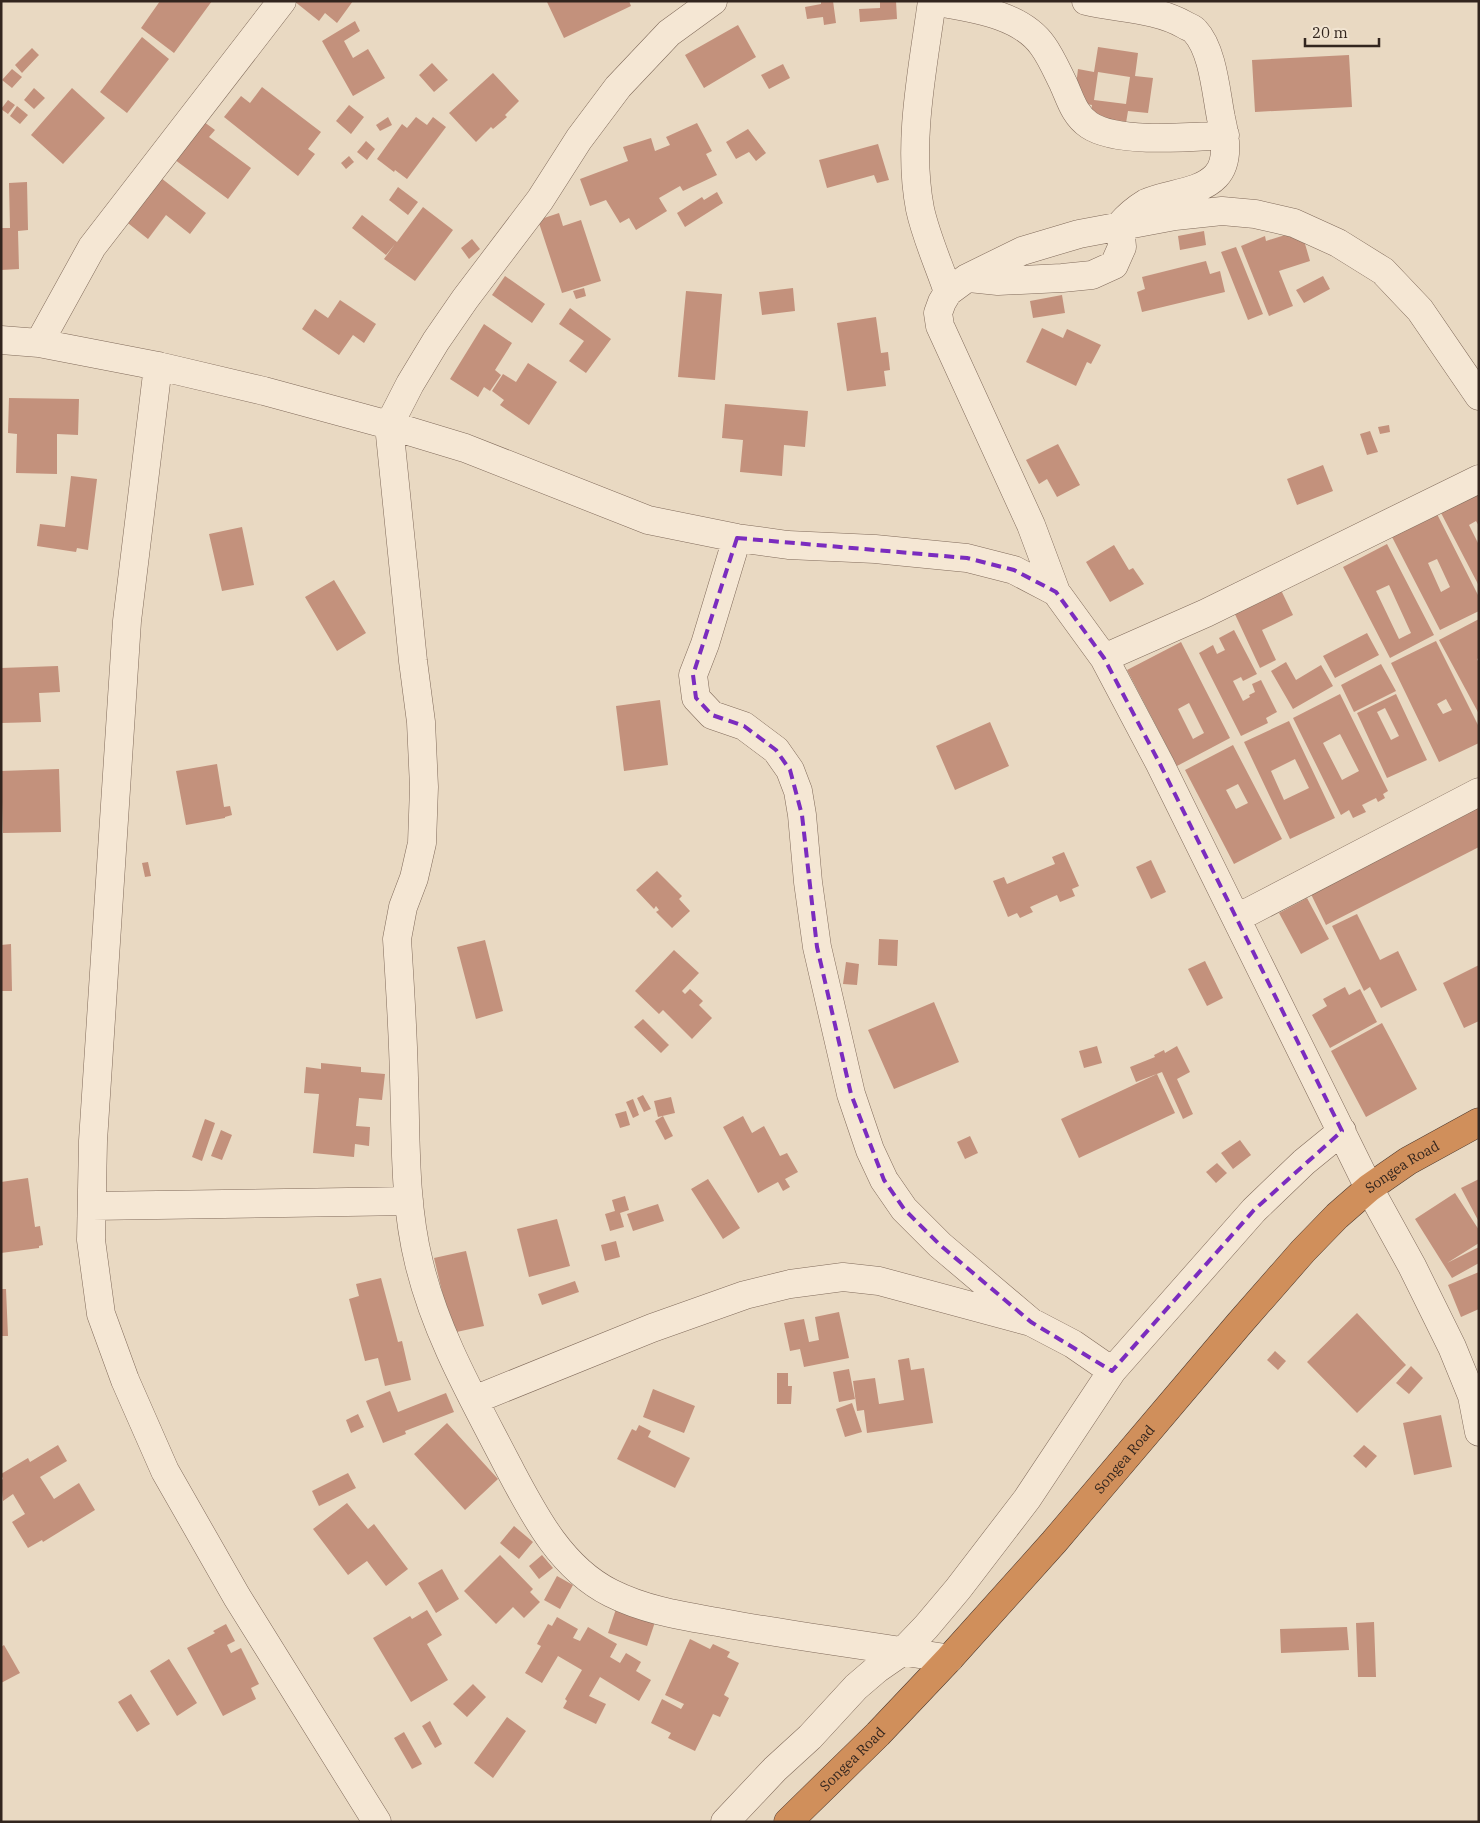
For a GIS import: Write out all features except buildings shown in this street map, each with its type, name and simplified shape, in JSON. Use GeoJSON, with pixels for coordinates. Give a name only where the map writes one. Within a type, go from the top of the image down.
{"type":"FeatureCollection","features":[{"type":"Feature","properties":{"kind":"highway","name":"Songea Road"},"geometry":{"type":"LineString","coordinates":[[788,1822],[878,1734],[950,1659],[1054,1542],[1165,1409],[1303,1251],[1337,1216],[1369,1188],[1408,1161],[1479,1122]]}},
{"type":"Feature","properties":{"kind":"street"},"geometry":{"type":"LineString","coordinates":[[39,343],[92,248],[282,1]]}},
{"type":"Feature","properties":{"kind":"street"},"geometry":{"type":"LineString","coordinates":[[713,1],[670,33],[618,87],[579,139],[540,200],[465,299],[436,341],[410,384],[389,425],[420,722],[424,787],[422,843],[414,878],[403,906],[397,939],[409,1201],[418,1261],[430,1302],[446,1343],[523,1494],[544,1530],[563,1556],[584,1575],[608,1592],[643,1607],[667,1614],[808,1638],[903,1650],[950,1659]]}},
{"type":"Feature","properties":{"kind":"street"},"geometry":{"type":"LineString","coordinates":[[958,285],[920,210],[915,170],[917,122],[932,1],[990,14],[1013,22],[1029,31],[1043,45],[1064,86],[1071,105],[1089,125],[1102,131],[1151,138],[1225,135]]}},
{"type":"Feature","properties":{"kind":"street"},"geometry":{"type":"LineString","coordinates":[[958,285],[998,280],[1028,280],[1092,275],[1114,265],[1122,247],[1120,225],[1130,214],[1146,204],[1208,183],[1218,174],[1224,158],[1225,135],[1211,67],[1204,46],[1195,30],[1173,18],[1140,10],[1086,1]]}},
{"type":"Feature","properties":{"kind":"street"},"geometry":{"type":"LineString","coordinates":[[1479,396],[1420,310],[1383,271],[1338,243],[1294,222],[1255,214],[1222,211],[1175,216],[1079,234],[1022,251],[958,285],[942,302],[938,313],[940,326],[1031,525],[1056,592],[1104,658],[1160,764],[1369,1188],[1412,1266],[1452,1347],[1475,1396],[1479,1432]]}},
{"type":"Feature","properties":{"kind":"street"},"geometry":{"type":"LineString","coordinates":[[1,340],[39,343],[158,366],[264,391],[389,425],[465,448],[648,520],[737,538],[788,545],[875,549],[967,558],[1014,570],[1056,592]]}},
{"type":"Feature","properties":{"kind":"street"},"geometry":{"type":"LineString","coordinates":[[158,366],[127,620],[93,1141],[91,1240],[101,1314],[125,1380],[165,1471],[237,1597],[378,1822]]}},
{"type":"Feature","properties":{"kind":"street"},"geometry":{"type":"LineString","coordinates":[[1104,658],[1206,613],[1479,479]]}},
{"type":"Feature","properties":{"kind":"street"},"geometry":{"type":"LineString","coordinates":[[737,538],[705,644],[693,675],[696,698],[712,715],[744,726],[776,750],[790,770],[801,807],[808,882],[817,947],[851,1094],[870,1150],[884,1180],[904,1209],[940,1245],[1031,1322]]}},
{"type":"Feature","properties":{"kind":"street"},"geometry":{"type":"LineString","coordinates":[[1237,918],[1479,792]]}},
{"type":"Feature","properties":{"kind":"street"},"geometry":{"type":"LineString","coordinates":[[725,1822],[810,1737],[856,1687],[903,1650],[926,1627],[1027,1499],[1112,1371],[1254,1210],[1304,1162],[1342,1130]]}},
{"type":"Feature","properties":{"kind":"street"},"geometry":{"type":"LineString","coordinates":[[92,1206],[409,1201]]}},
{"type":"Feature","properties":{"kind":"street"},"geometry":{"type":"LineString","coordinates":[[474,1400],[694,1312],[745,1295],[790,1284],[843,1277],[879,1281],[1031,1322],[1073,1344],[1112,1371]]}},
{"type":"Feature","properties":{"kind":"highlighted area"},"geometry":{"type":"Polygon","coordinates":[[[737,538],[967,558],[1014,570],[1056,592],[1104,658],[1160,764],[1342,1131],[1254,1210],[1112,1371],[1031,1322],[940,1245],[904,1209],[884,1180],[851,1094],[817,947],[802,815],[790,770],[776,750],[744,726],[712,715],[696,698],[693,675],[737,538]]]}}]}
